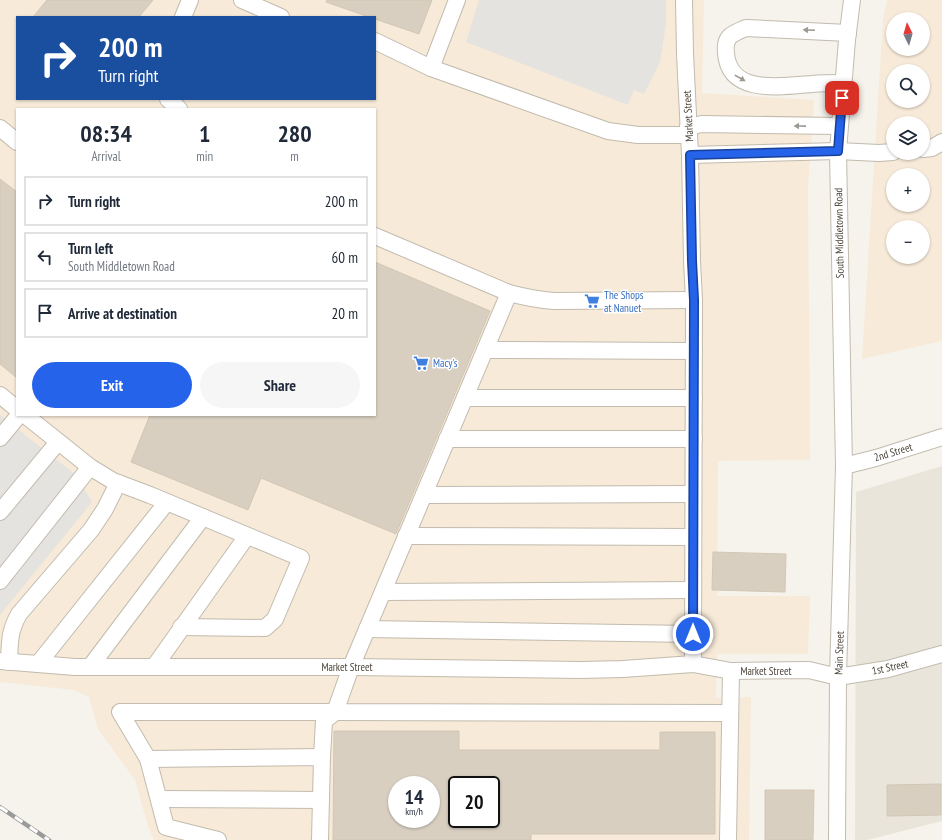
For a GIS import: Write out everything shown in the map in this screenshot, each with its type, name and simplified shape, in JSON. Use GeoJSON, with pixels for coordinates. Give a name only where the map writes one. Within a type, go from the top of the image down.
{"type":"FeatureCollection","features":[{"type":"Feature","properties":{"kind":"street"},"geometry":{"type":"LineString","coordinates":[[183,16],[190,0]]}},
{"type":"Feature","properties":{"kind":"street"},"geometry":{"type":"LineString","coordinates":[[242,0],[280,16]]}},
{"type":"Feature","properties":{"kind":"street"},"geometry":{"type":"LineString","coordinates":[[431,68],[457,0]]}},
{"type":"Feature","properties":{"kind":"street","name":"Market Street"},"geometry":{"type":"LineString","coordinates":[[684,0],[694,300],[693,664]]}},
{"type":"Feature","properties":{"kind":"street","name":"South Middletown Road"},"geometry":{"type":"LineString","coordinates":[[844,466],[838,151],[839,126],[852,0]]}},
{"type":"Feature","properties":{"kind":"street"},"geometry":{"type":"LineString","coordinates":[[843,83],[812,84],[776,88],[753,84],[737,78],[730,71],[726,62],[725,48],[728,38],[746,28],[848,32]]}},
{"type":"Feature","properties":{"kind":"street"},"geometry":{"type":"LineString","coordinates":[[376,41],[431,68],[608,131],[638,135],[688,131],[702,124],[839,126]]}},
{"type":"Feature","properties":{"kind":"street"},"geometry":{"type":"LineString","coordinates":[[169,100],[178,108]]}},
{"type":"Feature","properties":{"kind":"street"},"geometry":{"type":"LineString","coordinates":[[0,128],[16,141]]}},
{"type":"Feature","properties":{"kind":"street"},"geometry":{"type":"LineString","coordinates":[[930,148],[942,142]]}},
{"type":"Feature","properties":{"kind":"street"},"geometry":{"type":"LineString","coordinates":[[690,155],[838,151],[886,152]]}},
{"type":"Feature","properties":{"kind":"street"},"geometry":{"type":"LineString","coordinates":[[376,236],[509,293],[538,300],[694,300]]}},
{"type":"Feature","properties":{"kind":"street"},"geometry":{"type":"LineString","coordinates":[[320,840],[324,721],[335,712],[351,667],[509,293]]}},
{"type":"Feature","properties":{"kind":"street"},"geometry":{"type":"LineString","coordinates":[[485,350],[694,351]]}},
{"type":"Feature","properties":{"kind":"street"},"geometry":{"type":"LineString","coordinates":[[0,395],[16,408]]}},
{"type":"Feature","properties":{"kind":"street"},"geometry":{"type":"LineString","coordinates":[[464,398],[694,398]]}},
{"type":"Feature","properties":{"kind":"street"},"geometry":{"type":"LineString","coordinates":[[0,438],[18,416]]}},
{"type":"Feature","properties":{"kind":"street"},"geometry":{"type":"LineString","coordinates":[[25,416],[90,467],[118,483],[301,558],[275,619],[265,628],[181,627]]}},
{"type":"Feature","properties":{"kind":"street","name":"2nd Street"},"geometry":{"type":"LineString","coordinates":[[844,466],[876,458],[942,437]]}},
{"type":"Feature","properties":{"kind":"street"},"geometry":{"type":"LineString","coordinates":[[448,439],[694,439]]}},
{"type":"Feature","properties":{"kind":"street"},"geometry":{"type":"LineString","coordinates":[[0,512],[58,442]]}},
{"type":"Feature","properties":{"kind":"street","name":"Main Street"},"geometry":{"type":"LineString","coordinates":[[837,840],[838,677],[844,466]]}},
{"type":"Feature","properties":{"kind":"street"},"geometry":{"type":"LineString","coordinates":[[0,581],[90,467]]}},
{"type":"Feature","properties":{"kind":"street"},"geometry":{"type":"LineString","coordinates":[[5,661],[12,627],[19,614],[91,530],[105,509],[118,483]]}},
{"type":"Feature","properties":{"kind":"street"},"geometry":{"type":"LineString","coordinates":[[424,495],[693,494]]}},
{"type":"Feature","properties":{"kind":"street"},"geometry":{"type":"LineString","coordinates":[[38,664],[167,502]]}},
{"type":"Feature","properties":{"kind":"street"},"geometry":{"type":"LineString","coordinates":[[90,667],[203,517]]}},
{"type":"Feature","properties":{"kind":"street"},"geometry":{"type":"LineString","coordinates":[[154,667],[247,536]]}},
{"type":"Feature","properties":{"kind":"street"},"geometry":{"type":"LineString","coordinates":[[406,536],[693,537]]}},
{"type":"Feature","properties":{"kind":"street"},"geometry":{"type":"LineString","coordinates":[[383,592],[693,590]]}},
{"type":"Feature","properties":{"kind":"street"},"geometry":{"type":"LineString","coordinates":[[367,629],[693,634]]}},
{"type":"Feature","properties":{"kind":"street","name":"1st Street"},"geometry":{"type":"LineString","coordinates":[[838,677],[888,669],[942,654]]}},
{"type":"Feature","properties":{"kind":"street","name":"Market Street"},"geometry":{"type":"LineString","coordinates":[[5,661],[75,667],[351,667],[581,670],[693,664],[730,671],[809,670],[838,677]]}},
{"type":"Feature","properties":{"kind":"street"},"geometry":{"type":"LineString","coordinates":[[728,840],[730,671]]}},
{"type":"Feature","properties":{"kind":"street"},"geometry":{"type":"LineString","coordinates":[[218,840],[167,833],[148,759],[120,712],[730,713]]}},
{"type":"Feature","properties":{"kind":"street"},"geometry":{"type":"LineString","coordinates":[[148,759],[322,757]]}},
{"type":"Feature","properties":{"kind":"street"},"geometry":{"type":"LineString","coordinates":[[159,799],[321,800]]}},
{"type":"Feature","properties":{"kind":"shaded area","name":"The Shops at Nanuet"},"geometry":{"type":"Polygon","coordinates":[[[0,0],[704,0],[702,93],[814,100],[808,186],[810,460],[718,461],[717,596],[810,596],[808,654],[717,654],[716,698],[751,697],[749,840],[154,840],[148,826],[135,780],[98,729],[89,697],[74,690],[0,682],[0,0]]]}},
{"type":"Feature","properties":{"kind":"shaded area"},"geometry":{"type":"Polygon","coordinates":[[[479,0],[666,0],[666,24],[660,62],[644,94],[634,90],[628,105],[466,42],[479,0]]]}},
{"type":"Feature","properties":{"kind":"shaded area"},"geometry":{"type":"Polygon","coordinates":[[[887,0],[942,0],[942,341],[862,359],[883,20],[887,0]]]}},
{"type":"Feature","properties":{"kind":"shaded area"},"geometry":{"type":"Polygon","coordinates":[[[0,415],[76,475],[92,502],[0,615],[0,415]]]}},
{"type":"Feature","properties":{"kind":"shaded area"},"geometry":{"type":"Polygon","coordinates":[[[942,466],[942,821],[867,840],[855,840],[856,492],[942,466]]]}},
{"type":"Feature","properties":{"kind":"building"},"geometry":{"type":"Polygon","coordinates":[[[47,0],[153,0],[140,16],[34,16],[47,0]]]}},
{"type":"Feature","properties":{"kind":"building"},"geometry":{"type":"Polygon","coordinates":[[[327,0],[432,0],[419,34],[376,19],[376,16],[366,16],[326,2],[327,0]]]}},
{"type":"Feature","properties":{"kind":"building"},"geometry":{"type":"Polygon","coordinates":[[[0,179],[16,191],[16,377],[0,364],[0,179]]]}},
{"type":"Feature","properties":{"kind":"building","name":"Macy's"},"geometry":{"type":"Polygon","coordinates":[[[376,262],[490,311],[396,534],[261,478],[248,510],[131,462],[150,416],[376,416],[376,262]]]}},
{"type":"Feature","properties":{"kind":"building"},"geometry":{"type":"Polygon","coordinates":[[[713,552],[786,554],[785,592],[712,590],[713,552]]]}},
{"type":"Feature","properties":{"kind":"building"},"geometry":{"type":"Polygon","coordinates":[[[334,731],[459,731],[459,750],[660,750],[660,732],[715,732],[715,834],[531,834],[531,840],[333,840],[334,731]]]}},
{"type":"Feature","properties":{"kind":"building"},"geometry":{"type":"Polygon","coordinates":[[[941,784],[941,815],[887,816],[887,785],[941,784]]]}},
{"type":"Feature","properties":{"kind":"building"},"geometry":{"type":"Polygon","coordinates":[[[765,790],[814,790],[813,840],[765,840],[765,790]]]}},
{"type":"Feature","properties":{"kind":"railway"},"geometry":{"type":"LineString","coordinates":[[0,807],[49,840]]}},
{"type":"Feature","properties":{"kind":"place","name":"The Shops at Nanuet"},"geometry":{"type":"Point","coordinates":[592,301]}},
{"type":"Feature","properties":{"kind":"place","name":"Macy's"},"geometry":{"type":"Point","coordinates":[421,363]}},
{"type":"Feature","properties":{"kind":"route"},"geometry":{"type":"LineString","coordinates":[[693,634],[694,300],[690,155],[838,151],[842,98]]}}]}
